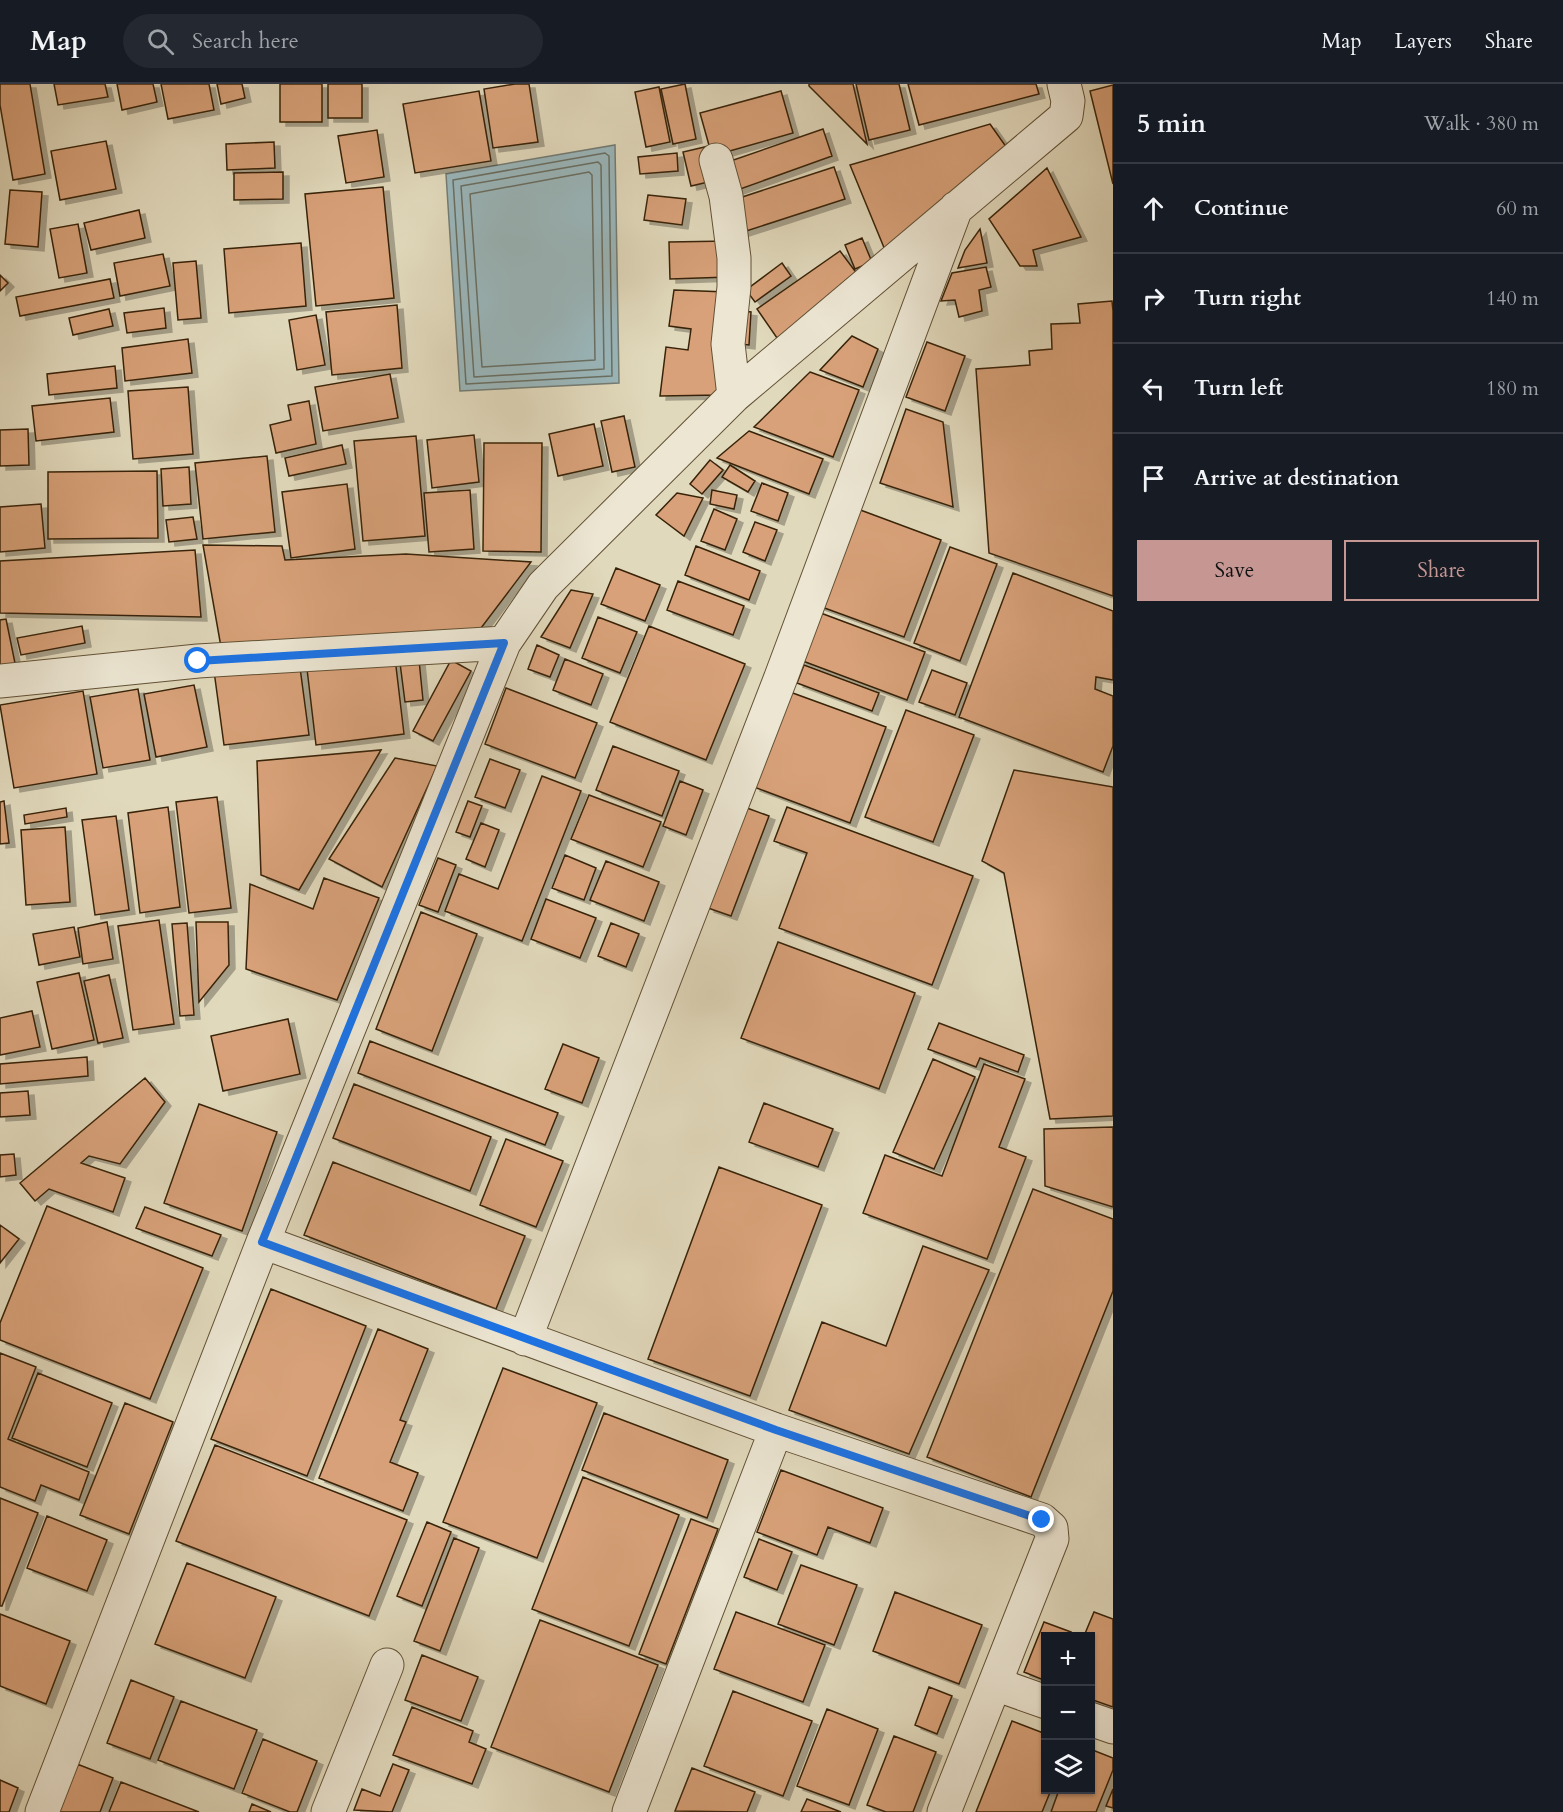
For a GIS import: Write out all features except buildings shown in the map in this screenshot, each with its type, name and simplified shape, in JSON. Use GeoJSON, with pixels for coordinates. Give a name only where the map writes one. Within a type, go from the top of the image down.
{"type":"FeatureCollection","features":[{"type":"Feature","properties":{"kind":"street"},"geometry":{"type":"LineString","coordinates":[[42,1812],[262,1242],[504,643],[543,586],[734,396],[956,206],[1066,116],[1068,101],[1064,84]]}},
{"type":"Feature","properties":{"kind":"street"},"geometry":{"type":"LineString","coordinates":[[716,160],[726,196],[734,258],[734,287],[728,344],[734,396]]}},
{"type":"Feature","properties":{"kind":"street"},"geometry":{"type":"LineString","coordinates":[[525,1339],[777,688],[956,206]]}},
{"type":"Feature","properties":{"kind":"street"},"geometry":{"type":"LineString","coordinates":[[0,681],[198,661],[504,643]]}},
{"type":"Feature","properties":{"kind":"street"},"geometry":{"type":"LineString","coordinates":[[262,1242],[776,1430],[1042,1520],[1051,1528],[1052,1539],[944,1812]]}},
{"type":"Feature","properties":{"kind":"street"},"geometry":{"type":"LineString","coordinates":[[629,1812],[776,1430]]}},
{"type":"Feature","properties":{"kind":"street"},"geometry":{"type":"LineString","coordinates":[[328,1812],[387,1665]]}},
{"type":"Feature","properties":{"kind":"street"},"geometry":{"type":"LineString","coordinates":[[995,1684],[1041,1700]]}},
{"type":"Feature","properties":{"kind":"street"},"geometry":{"type":"LineString","coordinates":[[1095,1721],[1113,1727]]}},
{"type":"Feature","properties":{"kind":"water"},"geometry":{"type":"Polygon","coordinates":[[[615,145],[619,383],[460,391],[446,174],[615,145]]]}},
{"type":"Feature","properties":{"kind":"route"},"geometry":{"type":"LineString","coordinates":[[198,661],[504,643],[262,1242],[776,1430],[1042,1520]]}}]}
